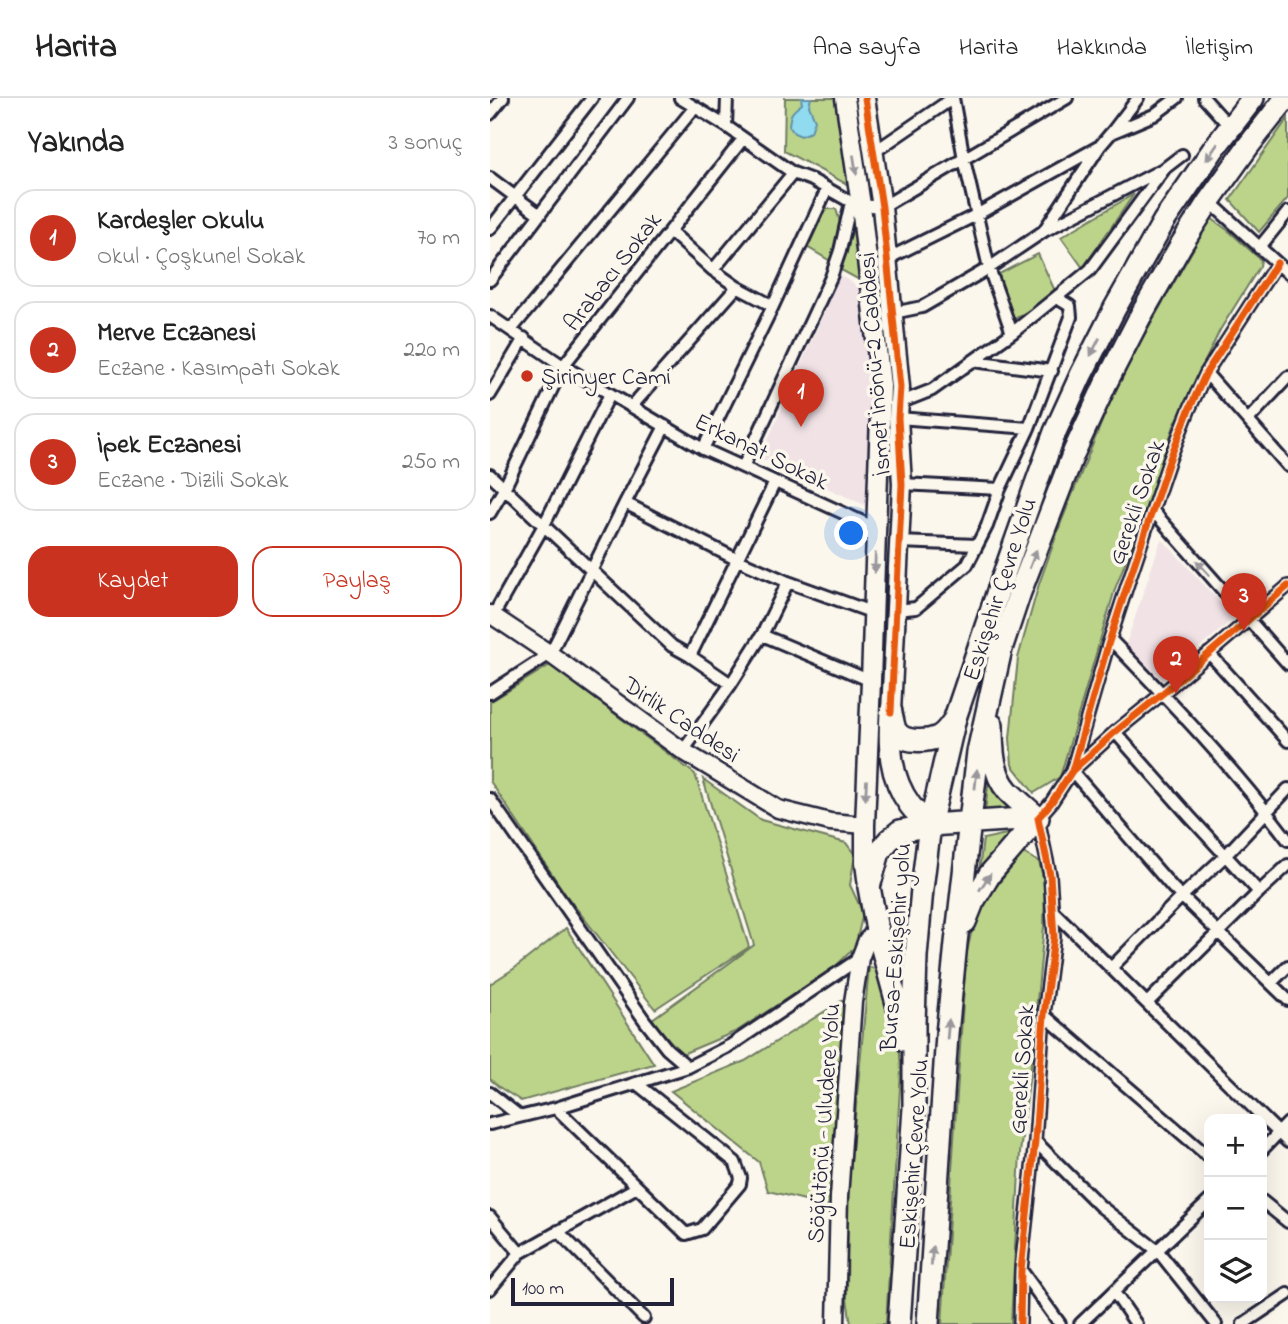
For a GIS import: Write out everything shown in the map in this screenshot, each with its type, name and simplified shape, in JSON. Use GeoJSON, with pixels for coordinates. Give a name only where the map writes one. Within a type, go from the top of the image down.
{"type":"FeatureCollection","features":[{"type":"Feature","properties":{"kind":"highway","name":"Eskişehir Çevre Yolu"},"geometry":{"type":"LineString","coordinates":[[930,825],[955,718],[1055,432],[1115,307],[1164,221],[1253,98]]}},
{"type":"Feature","properties":{"kind":"highway","name":"Eskişehir Çevre Yolu"},"geometry":{"type":"LineString","coordinates":[[928,1324],[947,1034],[956,943],[978,752],[995,670],[1020,592],[1080,440],[1106,383],[1181,245],[1249,145],[1286,98]]}},
{"type":"Feature","properties":{"kind":"highway"},"geometry":{"type":"LineString","coordinates":[[995,670],[992,726],[997,770],[1006,789],[1038,818]]}},
{"type":"Feature","properties":{"kind":"highway"},"geometry":{"type":"LineString","coordinates":[[891,712],[895,730],[902,738],[919,741],[936,738],[946,731],[955,718]]}},
{"type":"Feature","properties":{"kind":"highway"},"geometry":{"type":"LineString","coordinates":[[891,712],[889,743],[892,766],[900,788],[911,806],[930,825]]}},
{"type":"Feature","properties":{"kind":"highway"},"geometry":{"type":"LineString","coordinates":[[914,1108],[901,1018],[877,930],[869,887],[879,852],[900,831],[930,825],[1038,818]]}},
{"type":"Feature","properties":{"kind":"highway"},"geometry":{"type":"LineString","coordinates":[[956,943],[972,902],[990,874],[1038,818]]}},
{"type":"Feature","properties":{"kind":"highway","name":"Bursa-Eskişehir yolu"},"geometry":{"type":"LineString","coordinates":[[898,1324],[914,1108],[916,956],[930,825]]}},
{"type":"Feature","properties":{"kind":"main road","name":"İsmet İnönü-2 Caddesi"},"geometry":{"type":"LineString","coordinates":[[845,98],[856,203],[881,386],[865,825],[865,863],[869,887]]}},
{"type":"Feature","properties":{"kind":"main road","name":"İsmet İnönü-2 Caddesi"},"geometry":{"type":"LineString","coordinates":[[865,98],[882,206],[900,387],[902,484],[891,712]]}},
{"type":"Feature","properties":{"kind":"street"},"geometry":{"type":"LineString","coordinates":[[490,114],[503,98]]}},
{"type":"Feature","properties":{"kind":"street"},"geometry":{"type":"LineString","coordinates":[[490,229],[592,98]]}},
{"type":"Feature","properties":{"kind":"street"},"geometry":{"type":"LineString","coordinates":[[490,280],[628,98]]}},
{"type":"Feature","properties":{"kind":"street"},"geometry":{"type":"LineString","coordinates":[[680,98],[793,173],[856,203],[882,206],[1067,98]]}},
{"type":"Feature","properties":{"kind":"street"},"geometry":{"type":"LineString","coordinates":[[726,127],[727,98]]}},
{"type":"Feature","properties":{"kind":"street"},"geometry":{"type":"LineString","coordinates":[[874,152],[953,98],[989,268],[1012,333]]}},
{"type":"Feature","properties":{"kind":"street"},"geometry":{"type":"LineString","coordinates":[[1044,231],[1100,146],[1138,98]]}},
{"type":"Feature","properties":{"kind":"street"},"geometry":{"type":"LineString","coordinates":[[1111,133],[1154,115],[1177,98]]}},
{"type":"Feature","properties":{"kind":"street"},"geometry":{"type":"LineString","coordinates":[[1204,98],[1230,127]]}},
{"type":"Feature","properties":{"kind":"street"},"geometry":{"type":"LineString","coordinates":[[512,330],[695,107]]}},
{"type":"Feature","properties":{"kind":"street","name":"Arabacı Sokak"},"geometry":{"type":"LineString","coordinates":[[490,513],[563,366],[743,139]]}},
{"type":"Feature","properties":{"kind":"street"},"geometry":{"type":"LineString","coordinates":[[887,259],[978,214],[1100,146]]}},
{"type":"Feature","properties":{"kind":"street"},"geometry":{"type":"LineString","coordinates":[[893,313],[922,307],[989,268],[1044,231],[1165,168],[1182,155]]}},
{"type":"Feature","properties":{"kind":"street"},"geometry":{"type":"LineString","coordinates":[[899,410],[1012,333],[1090,270],[1165,168]]}},
{"type":"Feature","properties":{"kind":"street"},"geometry":{"type":"LineString","coordinates":[[713,270],[793,173]]}},
{"type":"Feature","properties":{"kind":"street"},"geometry":{"type":"LineString","coordinates":[[490,178],[540,215]]}},
{"type":"Feature","properties":{"kind":"street"},"geometry":{"type":"LineString","coordinates":[[703,449],[827,189]]}},
{"type":"Feature","properties":{"kind":"street"},"geometry":{"type":"LineString","coordinates":[[1209,201],[1288,274]]}},
{"type":"Feature","properties":{"kind":"street"},"geometry":{"type":"LineString","coordinates":[[743,467],[831,276],[856,203]]}},
{"type":"Feature","properties":{"kind":"street"},"geometry":{"type":"LineString","coordinates":[[1259,248],[1288,212]]}},
{"type":"Feature","properties":{"kind":"street"},"geometry":{"type":"LineString","coordinates":[[670,231],[713,270],[737,287],[773,306]]}},
{"type":"Feature","properties":{"kind":"street","name":"Gerekli Sokak"},"geometry":{"type":"LineString","coordinates":[[1072,771],[1110,639],[1169,461],[1189,410],[1206,373],[1277,263]]}},
{"type":"Feature","properties":{"kind":"street"},"geometry":{"type":"LineString","coordinates":[[631,407],[737,287]]}},
{"type":"Feature","properties":{"kind":"street"},"geometry":{"type":"LineString","coordinates":[[896,610],[916,608],[967,565],[987,526],[1000,489],[1029,428],[1071,317],[1070,306],[1058,298]]}},
{"type":"Feature","properties":{"kind":"street","name":"Erkanat Sokak"},"geometry":{"type":"LineString","coordinates":[[490,316],[563,366],[703,449],[876,528]]}},
{"type":"Feature","properties":{"kind":"street"},"geometry":{"type":"LineString","coordinates":[[490,395],[524,338]]}},
{"type":"Feature","properties":{"kind":"street"},"geometry":{"type":"LineString","coordinates":[[972,361],[1052,371]]}},
{"type":"Feature","properties":{"kind":"street"},"geometry":{"type":"LineString","coordinates":[[1206,373],[1288,466]]}},
{"type":"Feature","properties":{"kind":"street"},"geometry":{"type":"LineString","coordinates":[[1248,420],[1288,377]]}},
{"type":"Feature","properties":{"kind":"street"},"geometry":{"type":"LineString","coordinates":[[491,615],[544,525],[610,394]]}},
{"type":"Feature","properties":{"kind":"street"},"geometry":{"type":"LineString","coordinates":[[899,410],[1029,428]]}},
{"type":"Feature","properties":{"kind":"street"},"geometry":{"type":"LineString","coordinates":[[490,693],[550,654],[665,426]]}},
{"type":"Feature","properties":{"kind":"street"},"geometry":{"type":"LineString","coordinates":[[490,475],[672,646],[731,684]]}},
{"type":"Feature","properties":{"kind":"street"},"geometry":{"type":"LineString","coordinates":[[690,656],[775,482]]}},
{"type":"Feature","properties":{"kind":"street"},"geometry":{"type":"LineString","coordinates":[[902,484],[1000,489]]}},
{"type":"Feature","properties":{"kind":"street"},"geometry":{"type":"LineString","coordinates":[[625,503],[738,560],[788,582],[874,613]]}},
{"type":"Feature","properties":{"kind":"street"},"geometry":{"type":"LineString","coordinates":[[1153,512],[1288,664]]}},
{"type":"Feature","properties":{"kind":"street"},"geometry":{"type":"LineString","coordinates":[[899,542],[977,545]]}},
{"type":"Feature","properties":{"kind":"street"},"geometry":{"type":"LineString","coordinates":[[683,751],[762,635],[788,582]]}},
{"type":"Feature","properties":{"kind":"street"},"geometry":{"type":"LineString","coordinates":[[1038,818],[1072,771],[1288,586]]}},
{"type":"Feature","properties":{"kind":"street","name":"Dirlik Caddesi"},"geometry":{"type":"LineString","coordinates":[[491,615],[550,654],[683,751],[778,809],[830,822],[865,825]]}},
{"type":"Feature","properties":{"kind":"street"},"geometry":{"type":"LineString","coordinates":[[762,635],[872,681]]}},
{"type":"Feature","properties":{"kind":"street"},"geometry":{"type":"LineString","coordinates":[[1110,639],[1163,693],[1288,839]]}},
{"type":"Feature","properties":{"kind":"street"},"geometry":{"type":"LineString","coordinates":[[1209,653],[1288,741]]}},
{"type":"Feature","properties":{"kind":"street"},"geometry":{"type":"LineString","coordinates":[[1115,732],[1259,892]]}},
{"type":"Feature","properties":{"kind":"street"},"geometry":{"type":"LineString","coordinates":[[1072,771],[1181,897],[1288,1000]]}},
{"type":"Feature","properties":{"kind":"street"},"geometry":{"type":"LineString","coordinates":[[1112,967],[1268,813],[1288,789]]}},
{"type":"Feature","properties":{"kind":"street"},"geometry":{"type":"LineString","coordinates":[[490,799],[645,1021],[667,1049],[688,1067]]}},
{"type":"Feature","properties":{"kind":"street","name":"Gerekli Sokak"},"geometry":{"type":"LineString","coordinates":[[1020,1324],[1021,1270],[1035,1141],[1044,1015],[1054,937],[1050,875],[1038,818]]}},
{"type":"Feature","properties":{"kind":"street"},"geometry":{"type":"LineString","coordinates":[[1147,1003],[1288,865]]}},
{"type":"Feature","properties":{"kind":"street"},"geometry":{"type":"LineString","coordinates":[[1053,911],[1288,1142]]}},
{"type":"Feature","properties":{"kind":"street","name":"Söğütönü - Uludere Yolu"},"geometry":{"type":"LineString","coordinates":[[836,1324],[839,1197],[853,1002],[860,958],[867,940],[877,930]]}},
{"type":"Feature","properties":{"kind":"street"},"geometry":{"type":"LineString","coordinates":[[490,1124],[556,1108],[688,1067],[731,1045],[860,958]]}},
{"type":"Feature","properties":{"kind":"street"},"geometry":{"type":"LineString","coordinates":[[1270,983],[1288,966]]}},
{"type":"Feature","properties":{"kind":"street"},"geometry":{"type":"LineString","coordinates":[[1044,1015],[1204,1153]]}},
{"type":"Feature","properties":{"kind":"street"},"geometry":{"type":"LineString","coordinates":[[556,1108],[686,1234],[702,1229],[740,1184],[741,1178],[735,1162],[636,1083]]}},
{"type":"Feature","properties":{"kind":"street"},"geometry":{"type":"LineString","coordinates":[[490,1093],[519,1116]]}},
{"type":"Feature","properties":{"kind":"street"},"geometry":{"type":"LineString","coordinates":[[1267,1145],[1288,1123]]}},
{"type":"Feature","properties":{"kind":"street"},"geometry":{"type":"LineString","coordinates":[[1035,1141],[1100,1206],[1158,1251],[1216,1324]]}},
{"type":"Feature","properties":{"kind":"street"},"geometry":{"type":"LineString","coordinates":[[490,1289],[520,1253],[637,1187]]}},
{"type":"Feature","properties":{"kind":"street"},"geometry":{"type":"LineString","coordinates":[[1267,1205],[1288,1222]]}},
{"type":"Feature","properties":{"kind":"street"},"geometry":{"type":"LineString","coordinates":[[1080,1324],[1204,1206]]}},
{"type":"Feature","properties":{"kind":"street"},"geometry":{"type":"LineString","coordinates":[[490,1217],[520,1253]]}},
{"type":"Feature","properties":{"kind":"street"},"geometry":{"type":"LineString","coordinates":[[558,1231],[644,1318]]}},
{"type":"Feature","properties":{"kind":"street"},"geometry":{"type":"LineString","coordinates":[[1021,1270],[1059,1324]]}},
{"type":"Feature","properties":{"kind":"street"},"geometry":{"type":"LineString","coordinates":[[1114,1293],[1136,1324]]}},
{"type":"Feature","properties":{"kind":"street"},"geometry":{"type":"LineString","coordinates":[[1243,1324],[1288,1294]]}},
{"type":"Feature","properties":{"kind":"shaded area"},"geometry":{"type":"Polygon","coordinates":[[[840,276],[866,290],[870,366],[867,506],[760,458],[840,276]]]}},
{"type":"Feature","properties":{"kind":"shaded area"},"geometry":{"type":"Polygon","coordinates":[[[1161,540],[1234,618],[1162,680],[1126,644],[1161,540]]]}},
{"type":"Feature","properties":{"kind":"green space"},"geometry":{"type":"Polygon","coordinates":[[[785,98],[838,98],[852,187],[784,151],[785,98]]]}},
{"type":"Feature","properties":{"kind":"green space"},"geometry":{"type":"Polygon","coordinates":[[[1288,118],[1288,198],[1259,232],[1230,200],[1288,118]]]}},
{"type":"Feature","properties":{"kind":"green space"},"geometry":{"type":"Polygon","coordinates":[[[1134,194],[1083,268],[1061,237],[1134,194]]]}},
{"type":"Feature","properties":{"kind":"green space"},"geometry":{"type":"Polygon","coordinates":[[[823,209],[836,209],[841,225],[832,262],[807,247],[823,209]]]}},
{"type":"Feature","properties":{"kind":"green space"},"geometry":{"type":"Polygon","coordinates":[[[854,216],[863,282],[841,270],[851,219],[854,216]]]}},
{"type":"Feature","properties":{"kind":"green space"},"geometry":{"type":"Polygon","coordinates":[[[1211,218],[1261,260],[1260,266],[1220,330],[1174,426],[1115,589],[1060,777],[1034,793],[1012,765],[1010,738],[1018,658],[1039,584],[1107,409],[1132,356],[1211,218]]]}},
{"type":"Feature","properties":{"kind":"green space"},"geometry":{"type":"Polygon","coordinates":[[[1038,254],[1056,293],[1013,320],[997,275],[1038,254]]]}},
{"type":"Feature","properties":{"kind":"green space"},"geometry":{"type":"Polygon","coordinates":[[[550,665],[695,774],[749,947],[655,1009],[566,895],[490,781],[490,702],[550,665]]]}},
{"type":"Feature","properties":{"kind":"green space"},"geometry":{"type":"Polygon","coordinates":[[[990,769],[1002,800],[1015,816],[984,821],[990,769]]]}},
{"type":"Feature","properties":{"kind":"green space"},"geometry":{"type":"Polygon","coordinates":[[[703,779],[761,820],[846,843],[855,855],[850,885],[863,913],[855,947],[834,968],[737,1031],[682,1054],[651,1020],[754,945],[703,779]]]}},
{"type":"Feature","properties":{"kind":"green space"},"geometry":{"type":"Polygon","coordinates":[[[1020,831],[977,886],[983,839],[1020,831]]]}},
{"type":"Feature","properties":{"kind":"green space"},"geometry":{"type":"Polygon","coordinates":[[[1023,853],[1039,862],[1045,885],[1044,926],[1020,1153],[1011,1324],[942,1324],[966,956],[976,912],[1023,853]]]}},
{"type":"Feature","properties":{"kind":"green space"},"geometry":{"type":"Polygon","coordinates":[[[566,928],[654,1064],[521,1101],[490,1079],[490,984],[566,928]]]}},
{"type":"Feature","properties":{"kind":"green space"},"geometry":{"type":"Polygon","coordinates":[[[869,967],[876,969],[899,1040],[901,1071],[886,1324],[851,1324],[847,1299],[848,1193],[869,967]]]}},
{"type":"Feature","properties":{"kind":"green space"},"geometry":{"type":"Polygon","coordinates":[[[848,997],[833,1207],[768,1191],[759,1162],[671,1091],[745,1061],[848,997]]]}},
{"type":"Feature","properties":{"kind":"water"},"geometry":{"type":"Polygon","coordinates":[[[801,98],[811,98],[809,106],[815,120],[811,132],[801,136],[794,133],[789,126],[792,114],[802,104],[801,98]]]}},
{"type":"Feature","properties":{"kind":"cycle path"},"geometry":{"type":"LineString","coordinates":[[865,98],[882,207],[900,387],[898,418],[902,484],[891,712]]}},
{"type":"Feature","properties":{"kind":"cycle path"},"geometry":{"type":"LineString","coordinates":[[1072,771],[1128,583],[1189,410],[1206,373],[1277,263]]}},
{"type":"Feature","properties":{"kind":"cycle path"},"geometry":{"type":"LineString","coordinates":[[1020,1324],[1021,1270],[1035,1141],[1044,1015],[1054,937],[1050,875],[1038,818],[1072,771],[1288,586]]}},
{"type":"Feature","properties":{"kind":"place","name":"Şirinyer Cami"},"geometry":{"type":"Point","coordinates":[527,376]}},
{"type":"Feature","properties":{"kind":"place","name":"Kardeşler Okulu"},"geometry":{"type":"Point","coordinates":[801,427]}},
{"type":"Feature","properties":{"kind":"place","name":"İpek Eczanesi"},"geometry":{"type":"Point","coordinates":[1244,631]}},
{"type":"Feature","properties":{"kind":"place","name":"Merve Eczanesi"},"geometry":{"type":"Point","coordinates":[1176,694]}}]}
